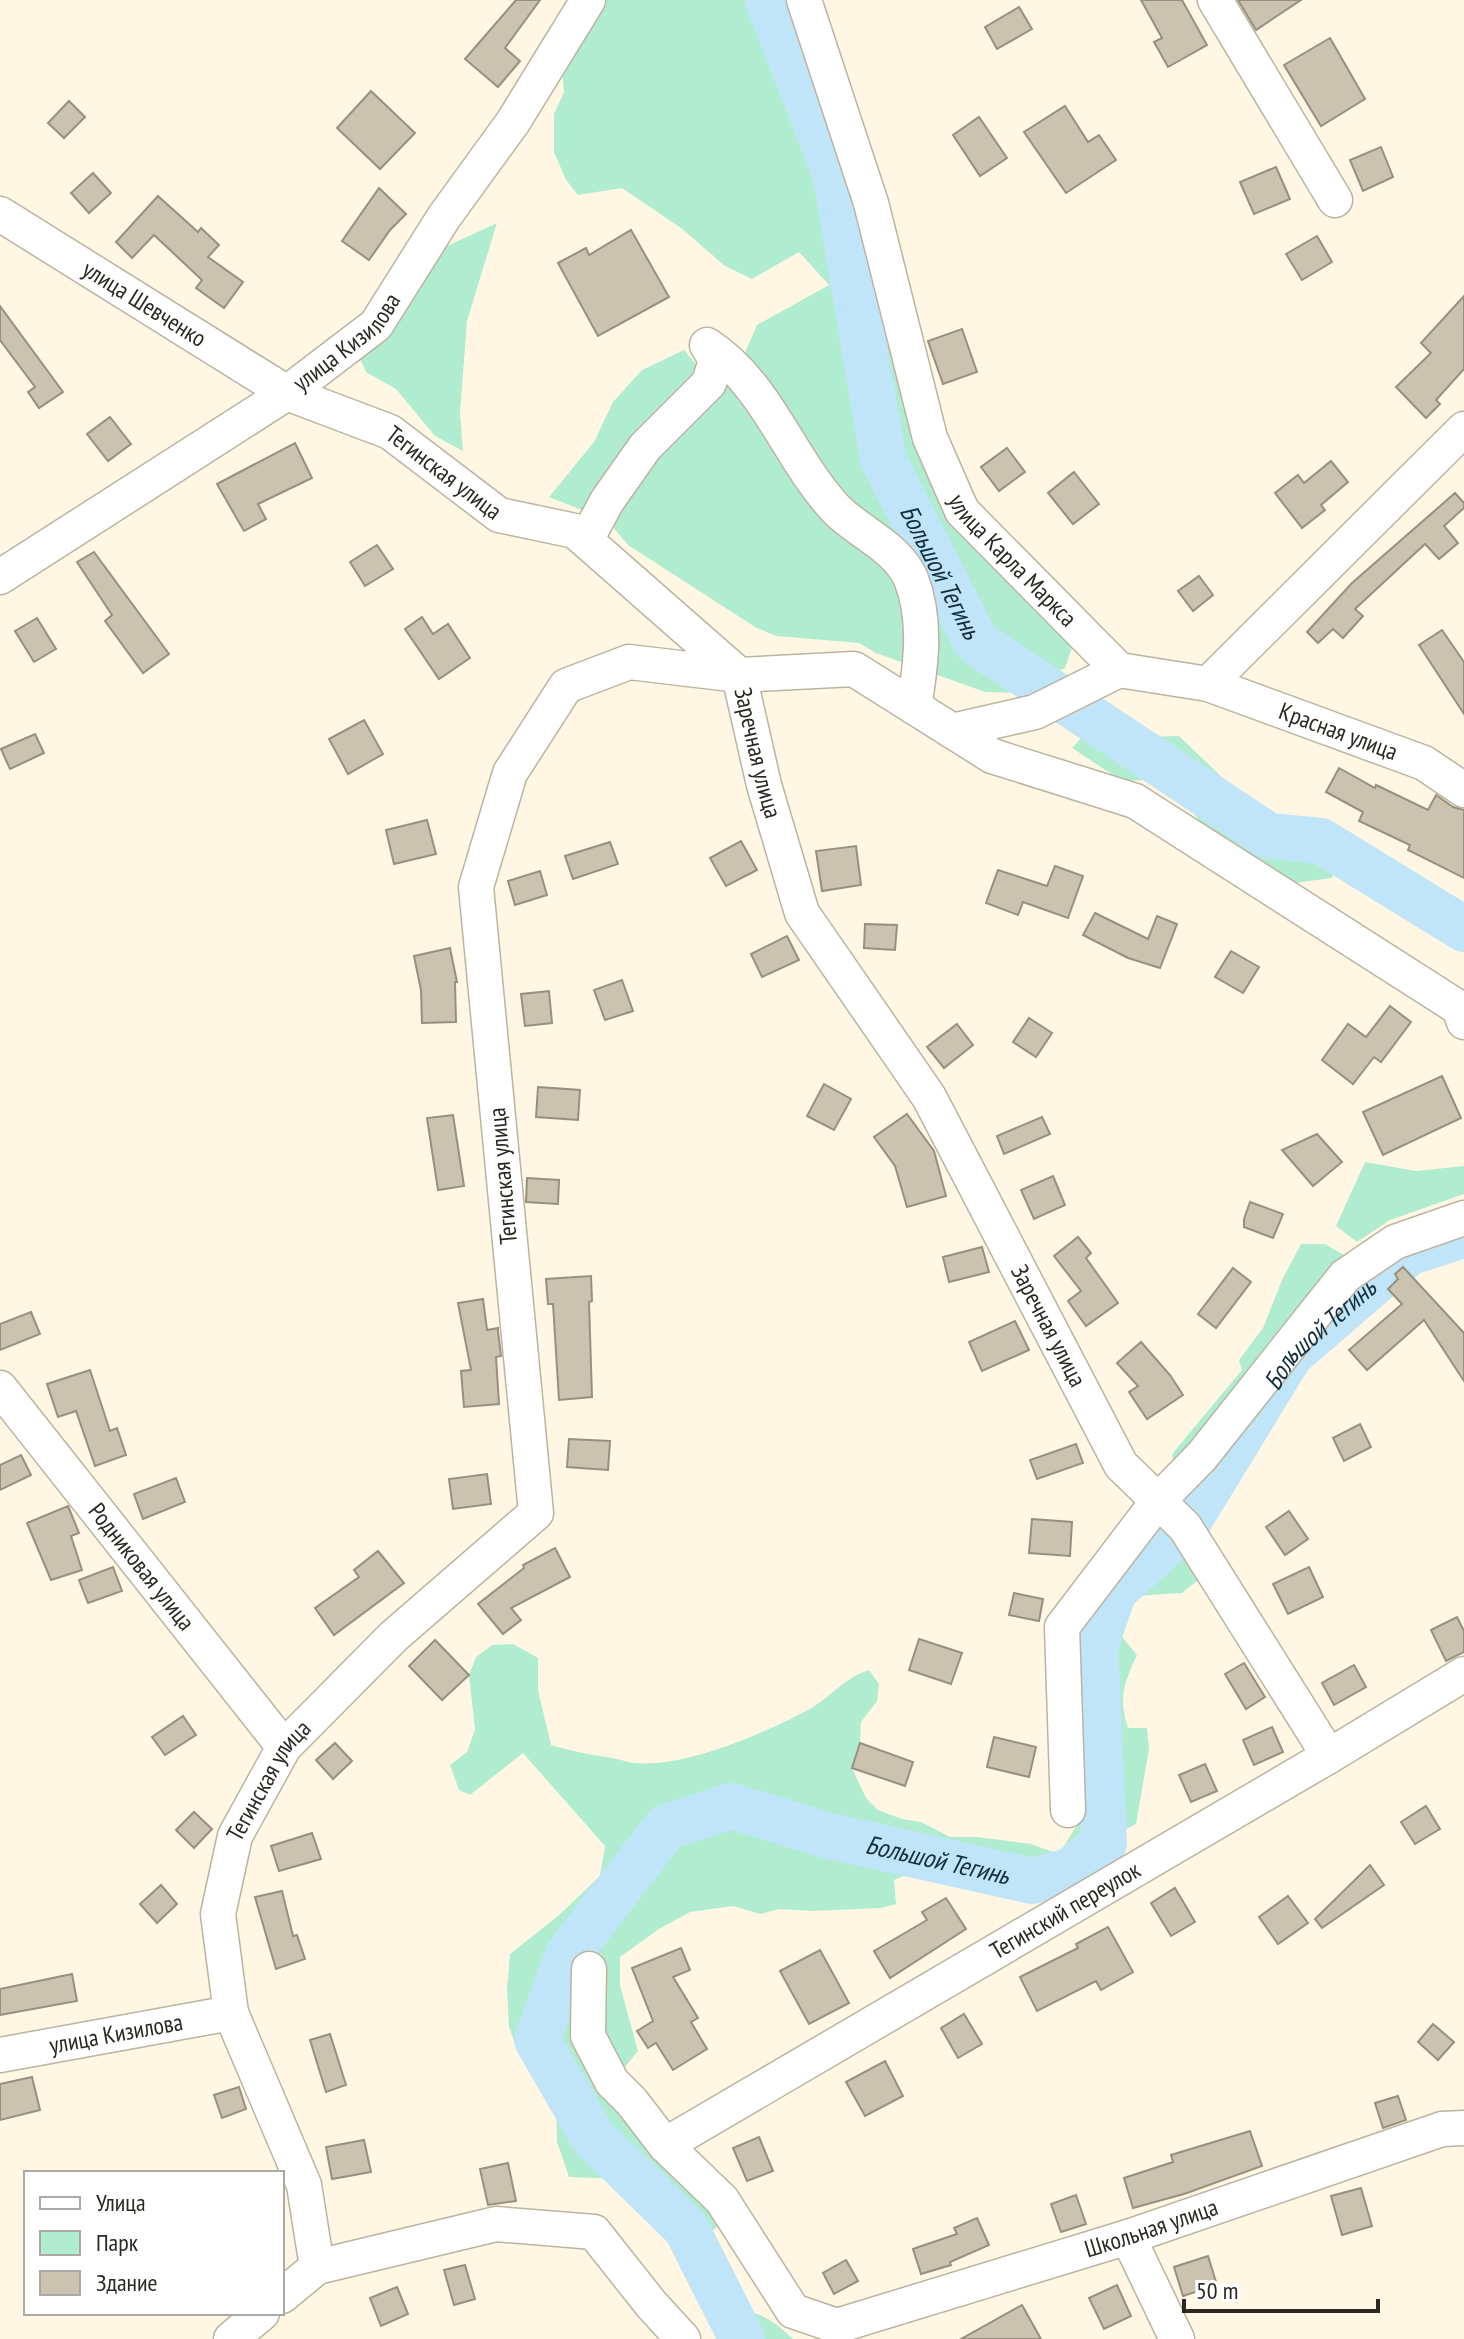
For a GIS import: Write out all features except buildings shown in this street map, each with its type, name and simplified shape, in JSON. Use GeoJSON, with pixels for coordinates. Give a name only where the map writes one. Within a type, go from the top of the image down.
{"type":"FeatureCollection","features":[{"type":"Feature","properties":{"kind":"street","name":"улица Кизилова"},"geometry":{"type":"LineString","coordinates":[[0,577],[287,393],[376,325],[444,217],[513,122],[588,0]]}},
{"type":"Feature","properties":{"kind":"street","name":"улица Карла Маркса"},"geometry":{"type":"LineString","coordinates":[[804,0],[871,203],[930,438],[962,511],[1119,670]]}},
{"type":"Feature","properties":{"kind":"street"},"geometry":{"type":"LineString","coordinates":[[1215,0],[1335,200]]}},
{"type":"Feature","properties":{"kind":"street","name":"улица Шевченко"},"geometry":{"type":"LineString","coordinates":[[0,214],[287,393]]}},
{"type":"Feature","properties":{"kind":"street"},"geometry":{"type":"LineString","coordinates":[[586,540],[607,501],[645,447],[709,383],[716,360],[707,345],[727,358],[763,400],[800,463],[838,511],[877,539],[910,577],[919,611],[921,636],[921,669],[914,707]]}},
{"type":"Feature","properties":{"kind":"street","name":"Тегинская улица"},"geometry":{"type":"LineString","coordinates":[[287,393],[390,432],[499,515],[575,531],[739,675]]}},
{"type":"Feature","properties":{"kind":"street"},"geometry":{"type":"LineString","coordinates":[[952,731],[1035,712],[1119,670],[1208,684],[1464,429]]}},
{"type":"Feature","properties":{"kind":"street","name":"Тегинская улица"},"geometry":{"type":"LineString","coordinates":[[317,2267],[304,2185],[231,2013],[218,1914],[235,1836],[284,1747],[394,1636],[536,1513],[476,887],[510,773],[566,686],[629,662],[739,675]]}},
{"type":"Feature","properties":{"kind":"street","name":"Заречная улица"},"geometry":{"type":"LineString","coordinates":[[1329,1756],[1185,1527],[1121,1465],[929,1097],[802,913],[764,785],[739,675],[854,669],[992,756],[1135,801],[1459,1008],[1464,1022]]}},
{"type":"Feature","properties":{"kind":"street","name":"Красная улица"},"geometry":{"type":"LineString","coordinates":[[1208,684],[1424,763],[1464,790]]}},
{"type":"Feature","properties":{"kind":"street"},"geometry":{"type":"LineString","coordinates":[[1068,1810],[1062,1627],[1158,1501],[1202,1456],[1345,1276],[1395,1242],[1464,1218]]}},
{"type":"Feature","properties":{"kind":"street","name":"Родниковая улица"},"geometry":{"type":"LineString","coordinates":[[0,1388],[284,1747]]}},
{"type":"Feature","properties":{"kind":"street","name":"Тегинский переулок"},"geometry":{"type":"LineString","coordinates":[[665,2145],[1464,1674]]}},
{"type":"Feature","properties":{"kind":"street"},"geometry":{"type":"LineString","coordinates":[[589,1969],[588,2036],[612,2082],[632,2102],[665,2145]]}},
{"type":"Feature","properties":{"kind":"street","name":"улица Кизилова"},"geometry":{"type":"LineString","coordinates":[[0,2055],[231,2013]]}},
{"type":"Feature","properties":{"kind":"street","name":"Школьная улица"},"geometry":{"type":"LineString","coordinates":[[665,2145],[722,2200],[793,2311],[837,2326],[1128,2237],[1442,2129],[1464,2128]]}},
{"type":"Feature","properties":{"kind":"street"},"geometry":{"type":"LineString","coordinates":[[284,2294],[317,2267],[496,2224],[594,2232],[683,2339]]}},
{"type":"Feature","properties":{"kind":"street"},"geometry":{"type":"LineString","coordinates":[[1128,2237],[1177,2339]]}},
{"type":"Feature","properties":{"kind":"street"},"geometry":{"type":"LineString","coordinates":[[231,2339],[260,2315]]}},
{"type":"Feature","properties":{"kind":"green space"},"geometry":{"type":"Polygon","coordinates":[[[597,0],[804,0],[930,438],[1074,642],[1065,668],[1015,693],[985,692],[876,653],[859,643],[776,636],[755,627],[628,545],[607,520],[549,497],[594,442],[613,402],[642,370],[684,350],[701,370],[738,369],[757,325],[829,285],[799,252],[752,279],[725,266],[681,228],[622,188],[578,195],[566,180],[554,152],[554,114],[564,92],[561,59],[597,0]]]}},
{"type":"Feature","properties":{"kind":"green space"},"geometry":{"type":"Polygon","coordinates":[[[497,223],[467,321],[460,413],[463,451],[435,436],[396,389],[366,372],[358,354],[434,252],[497,223]]]}},
{"type":"Feature","properties":{"kind":"green space"},"geometry":{"type":"Polygon","coordinates":[[[1106,710],[1141,737],[1179,736],[1258,812],[1300,830],[1335,861],[1332,878],[1287,884],[1244,849],[1203,825],[1167,779],[1122,781],[1072,748],[1106,710]]]}},
{"type":"Feature","properties":{"kind":"green space"},"geometry":{"type":"Polygon","coordinates":[[[1365,1162],[1416,1171],[1464,1166],[1464,1194],[1390,1220],[1357,1242],[1336,1226],[1365,1162]]]}},
{"type":"Feature","properties":{"kind":"green space"},"geometry":{"type":"Polygon","coordinates":[[[1301,1244],[1325,1244],[1344,1255],[1345,1276],[1245,1413],[1242,1457],[1203,1512],[1178,1502],[1172,1454],[1242,1370],[1239,1360],[1263,1328],[1282,1280],[1301,1244]]]}},
{"type":"Feature","properties":{"kind":"green space"},"geometry":{"type":"Polygon","coordinates":[[[1163,1525],[1202,1577],[1182,1593],[1136,1596],[1118,1608],[1119,1633],[1137,1655],[1124,1691],[1123,1708],[1128,1728],[1147,1728],[1149,1749],[1136,1824],[1075,1856],[1060,1854],[1052,1889],[1037,1898],[1005,1884],[920,1869],[894,1880],[896,1904],[881,1908],[779,1909],[760,1914],[733,1906],[690,1912],[659,1929],[620,1957],[620,1985],[638,2051],[612,2083],[724,2221],[706,2236],[665,2227],[616,2179],[569,2177],[557,2142],[556,2103],[540,2068],[515,2043],[509,2027],[507,1989],[510,1954],[558,1916],[600,1876],[605,1846],[523,1753],[470,1795],[459,1790],[450,1765],[467,1752],[475,1729],[469,1675],[476,1657],[492,1645],[513,1644],[538,1658],[538,1690],[551,1745],[635,1763],[677,1760],[724,1747],[770,1729],[808,1710],[852,1678],[869,1670],[879,1684],[877,1701],[861,1722],[860,1743],[852,1768],[866,1798],[878,1810],[921,1822],[950,1837],[978,1837],[1031,1844],[1059,1854],[1082,1817],[1086,1782],[1089,1744],[1079,1710],[1079,1616],[1150,1533],[1163,1525]]]}},
{"type":"Feature","properties":{"kind":"green space"},"geometry":{"type":"Polygon","coordinates":[[[717,2308],[758,2314],[775,2323],[793,2339],[723,2339],[711,2328],[717,2308]]]}},
{"type":"Feature","properties":{"kind":"waterway","name":"Большой Тегинь"},"geometry":{"type":"LineString","coordinates":[[768,0],[835,173],[883,459],[976,642],[1269,836],[1321,841],[1464,929]]}},
{"type":"Feature","properties":{"kind":"waterway","name":"Большой Тегинь"},"geometry":{"type":"LineString","coordinates":[[742,2339],[686,2228],[593,2137],[537,2040],[569,1953],[666,1827],[731,1806],[830,1836],[1032,1881],[1070,1871],[1104,1843],[1095,1646],[1114,1591],[1185,1527],[1290,1355],[1408,1253],[1460,1236]]}}]}
